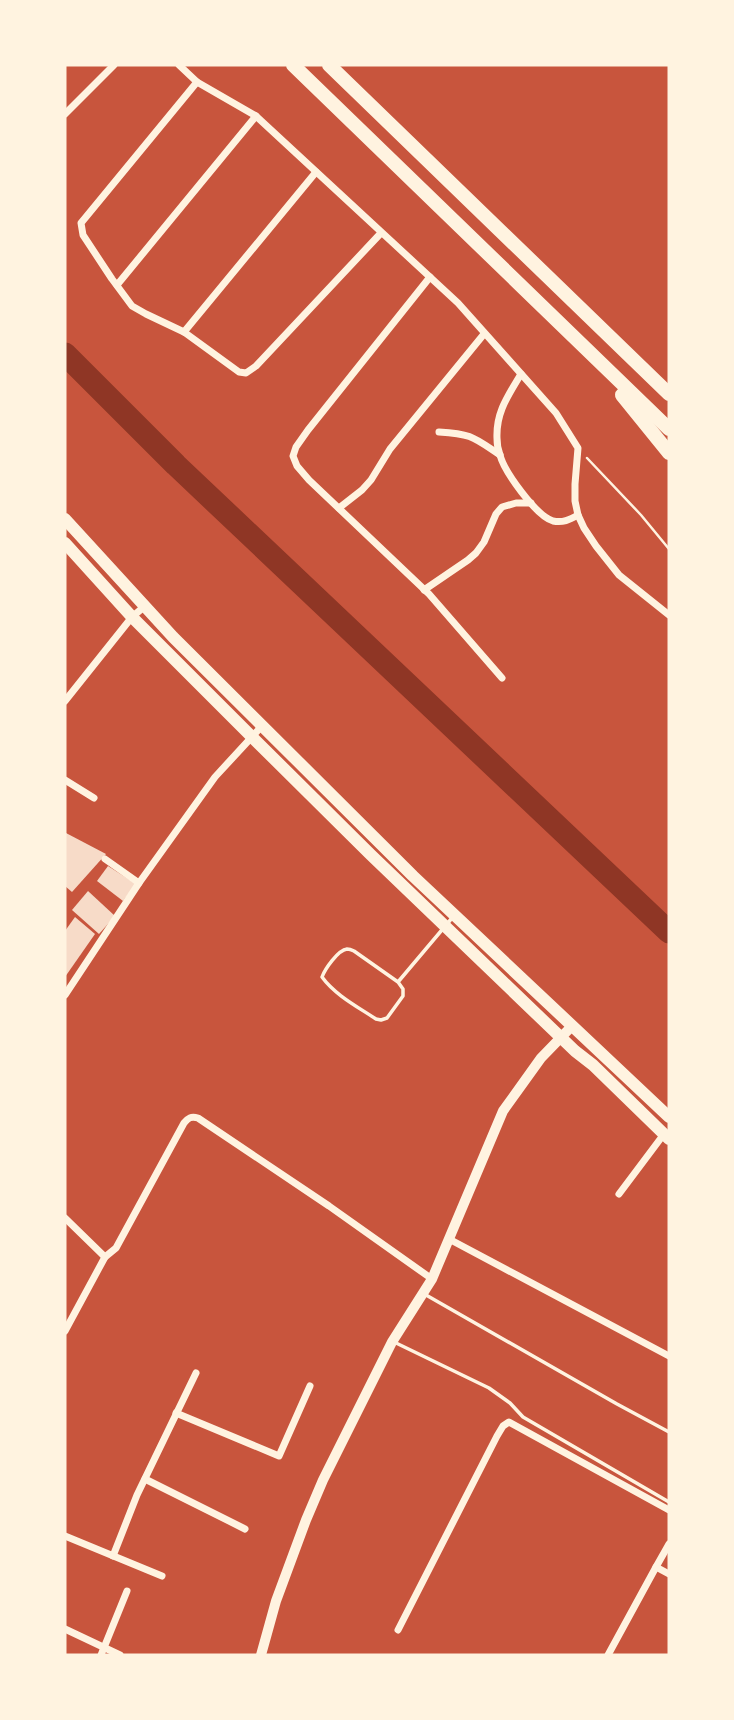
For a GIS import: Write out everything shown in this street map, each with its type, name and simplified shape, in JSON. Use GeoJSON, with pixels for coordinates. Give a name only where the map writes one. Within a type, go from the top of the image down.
{"type":"FeatureCollection","features":[{"type":"Feature","properties":{"kind":"highway"},"geometry":{"type":"LineString","coordinates":[[293,65],[669,429]]}},
{"type":"Feature","properties":{"kind":"highway"},"geometry":{"type":"LineString","coordinates":[[329,65],[669,394]]}},
{"type":"Feature","properties":{"kind":"highway"},"geometry":{"type":"LineString","coordinates":[[582,346],[669,453]]}},
{"type":"Feature","properties":{"kind":"highway"},"geometry":{"type":"LineString","coordinates":[[621,347],[669,382]]}},
{"type":"Feature","properties":{"kind":"main road"},"geometry":{"type":"LineString","coordinates":[[65,519],[173,637],[413,876],[669,1117]]}},
{"type":"Feature","properties":{"kind":"main road"},"geometry":{"type":"LineString","coordinates":[[65,543],[132,617],[252,737],[445,926],[666,1136]]}},
{"type":"Feature","properties":{"kind":"street"},"geometry":{"type":"LineString","coordinates":[[65,114],[114,65]]}},
{"type":"Feature","properties":{"kind":"street"},"geometry":{"type":"LineString","coordinates":[[179,65],[197,82],[256,116],[458,303],[556,413],[578,448],[575,501],[584,528],[596,546],[619,575],[669,615]]}},
{"type":"Feature","properties":{"kind":"street"},"geometry":{"type":"LineString","coordinates":[[197,82],[81,223],[83,234],[132,306],[184,332],[239,372],[246,373],[256,366],[382,233]]}},
{"type":"Feature","properties":{"kind":"street"},"geometry":{"type":"LineString","coordinates":[[117,285],[256,116]]}},
{"type":"Feature","properties":{"kind":"street"},"geometry":{"type":"LineString","coordinates":[[184,332],[316,172]]}},
{"type":"Feature","properties":{"kind":"street"},"geometry":{"type":"LineString","coordinates":[[429,277],[308,430],[293,456],[309,480],[424,590],[502,678]]}},
{"type":"Feature","properties":{"kind":"street"},"geometry":{"type":"LineString","coordinates":[[339,508],[372,480],[390,449],[484,334]]}},
{"type":"Feature","properties":{"kind":"street"},"geometry":{"type":"LineString","coordinates":[[521,374],[499,412],[497,438],[500,456],[508,473],[539,513],[551,520],[564,522],[578,515]]}},
{"type":"Feature","properties":{"kind":"street"},"geometry":{"type":"LineString","coordinates":[[439,432],[473,436],[500,456]]}},
{"type":"Feature","properties":{"kind":"street"},"geometry":{"type":"LineString","coordinates":[[424,590],[475,553],[502,508],[516,503],[531,503]]}},
{"type":"Feature","properties":{"kind":"street"},"geometry":{"type":"LineString","coordinates":[[65,701],[132,617],[145,606]]}},
{"type":"Feature","properties":{"kind":"street"},"geometry":{"type":"LineString","coordinates":[[65,995],[139,883],[215,777],[262,726]]}},
{"type":"Feature","properties":{"kind":"street"},"geometry":{"type":"LineString","coordinates":[[65,780],[94,798]]}},
{"type":"Feature","properties":{"kind":"street"},"geometry":{"type":"LineString","coordinates":[[105,859],[139,883]]}},
{"type":"Feature","properties":{"kind":"street"},"geometry":{"type":"LineString","coordinates":[[261,1655],[276,1601],[323,1480],[392,1342],[432,1279],[503,1111],[541,1058],[572,1026]]}},
{"type":"Feature","properties":{"kind":"street"},"geometry":{"type":"LineString","coordinates":[[65,1331],[106,1257],[116,1248],[184,1123],[193,1116],[329,1206],[432,1279]]}},
{"type":"Feature","properties":{"kind":"street"},"geometry":{"type":"LineString","coordinates":[[619,1194],[666,1136]]}},
{"type":"Feature","properties":{"kind":"street"},"geometry":{"type":"LineString","coordinates":[[65,1218],[106,1257]]}},
{"type":"Feature","properties":{"kind":"street"},"geometry":{"type":"LineString","coordinates":[[449,1239],[669,1356]]}},
{"type":"Feature","properties":{"kind":"street"},"geometry":{"type":"LineString","coordinates":[[113,1556],[136,1495],[196,1373]]}},
{"type":"Feature","properties":{"kind":"street"},"geometry":{"type":"LineString","coordinates":[[176,1413],[279,1456],[310,1386]]}},
{"type":"Feature","properties":{"kind":"street"},"geometry":{"type":"LineString","coordinates":[[398,1630],[497,1436],[509,1422],[669,1510]]}},
{"type":"Feature","properties":{"kind":"street"},"geometry":{"type":"LineString","coordinates":[[145,1479],[245,1528]]}},
{"type":"Feature","properties":{"kind":"street"},"geometry":{"type":"LineString","coordinates":[[65,1536],[162,1576]]}},
{"type":"Feature","properties":{"kind":"street"},"geometry":{"type":"LineString","coordinates":[[608,1655],[669,1544]]}},
{"type":"Feature","properties":{"kind":"street"},"geometry":{"type":"LineString","coordinates":[[656,1567],[669,1574]]}},
{"type":"Feature","properties":{"kind":"street"},"geometry":{"type":"LineString","coordinates":[[103,1651],[127,1591]]}},
{"type":"Feature","properties":{"kind":"street"},"geometry":{"type":"LineString","coordinates":[[65,1629],[103,1651],[120,1655]]}},
{"type":"Feature","properties":{"kind":"lane"},"geometry":{"type":"LineString","coordinates":[[398,982],[455,915]]}},
{"type":"Feature","properties":{"kind":"lane"},"geometry":{"type":"LineString","coordinates":[[348,949],[398,982],[403,989],[402,996],[387,1018],[376,1020],[350,1002],[322,977],[342,951],[348,949]]}},
{"type":"Feature","properties":{"kind":"lane"},"geometry":{"type":"LineString","coordinates":[[424,1294],[669,1432]]}},
{"type":"Feature","properties":{"kind":"lane"},"geometry":{"type":"LineString","coordinates":[[392,1342],[489,1388],[510,1402],[523,1417],[669,1502]]}},
{"type":"Feature","properties":{"kind":"path"},"geometry":{"type":"LineString","coordinates":[[578,448],[669,549]]}},
{"type":"Feature","properties":{"kind":"building"},"geometry":{"type":"Polygon","coordinates":[[[66,833],[106,854],[72,892],[65,886],[66,833]]]}},
{"type":"Feature","properties":{"kind":"building"},"geometry":{"type":"Polygon","coordinates":[[[108,866],[136,884],[123,901],[97,881],[108,866]]]}},
{"type":"Feature","properties":{"kind":"building"},"geometry":{"type":"Polygon","coordinates":[[[88,891],[115,916],[99,934],[72,910],[88,891]]]}},
{"type":"Feature","properties":{"kind":"building"},"geometry":{"type":"Polygon","coordinates":[[[75,917],[95,934],[65,977],[65,931],[75,917]]]}},
{"type":"Feature","properties":{"kind":"waterway"},"geometry":{"type":"LineString","coordinates":[[65,354],[176,465],[669,932]]}}]}
